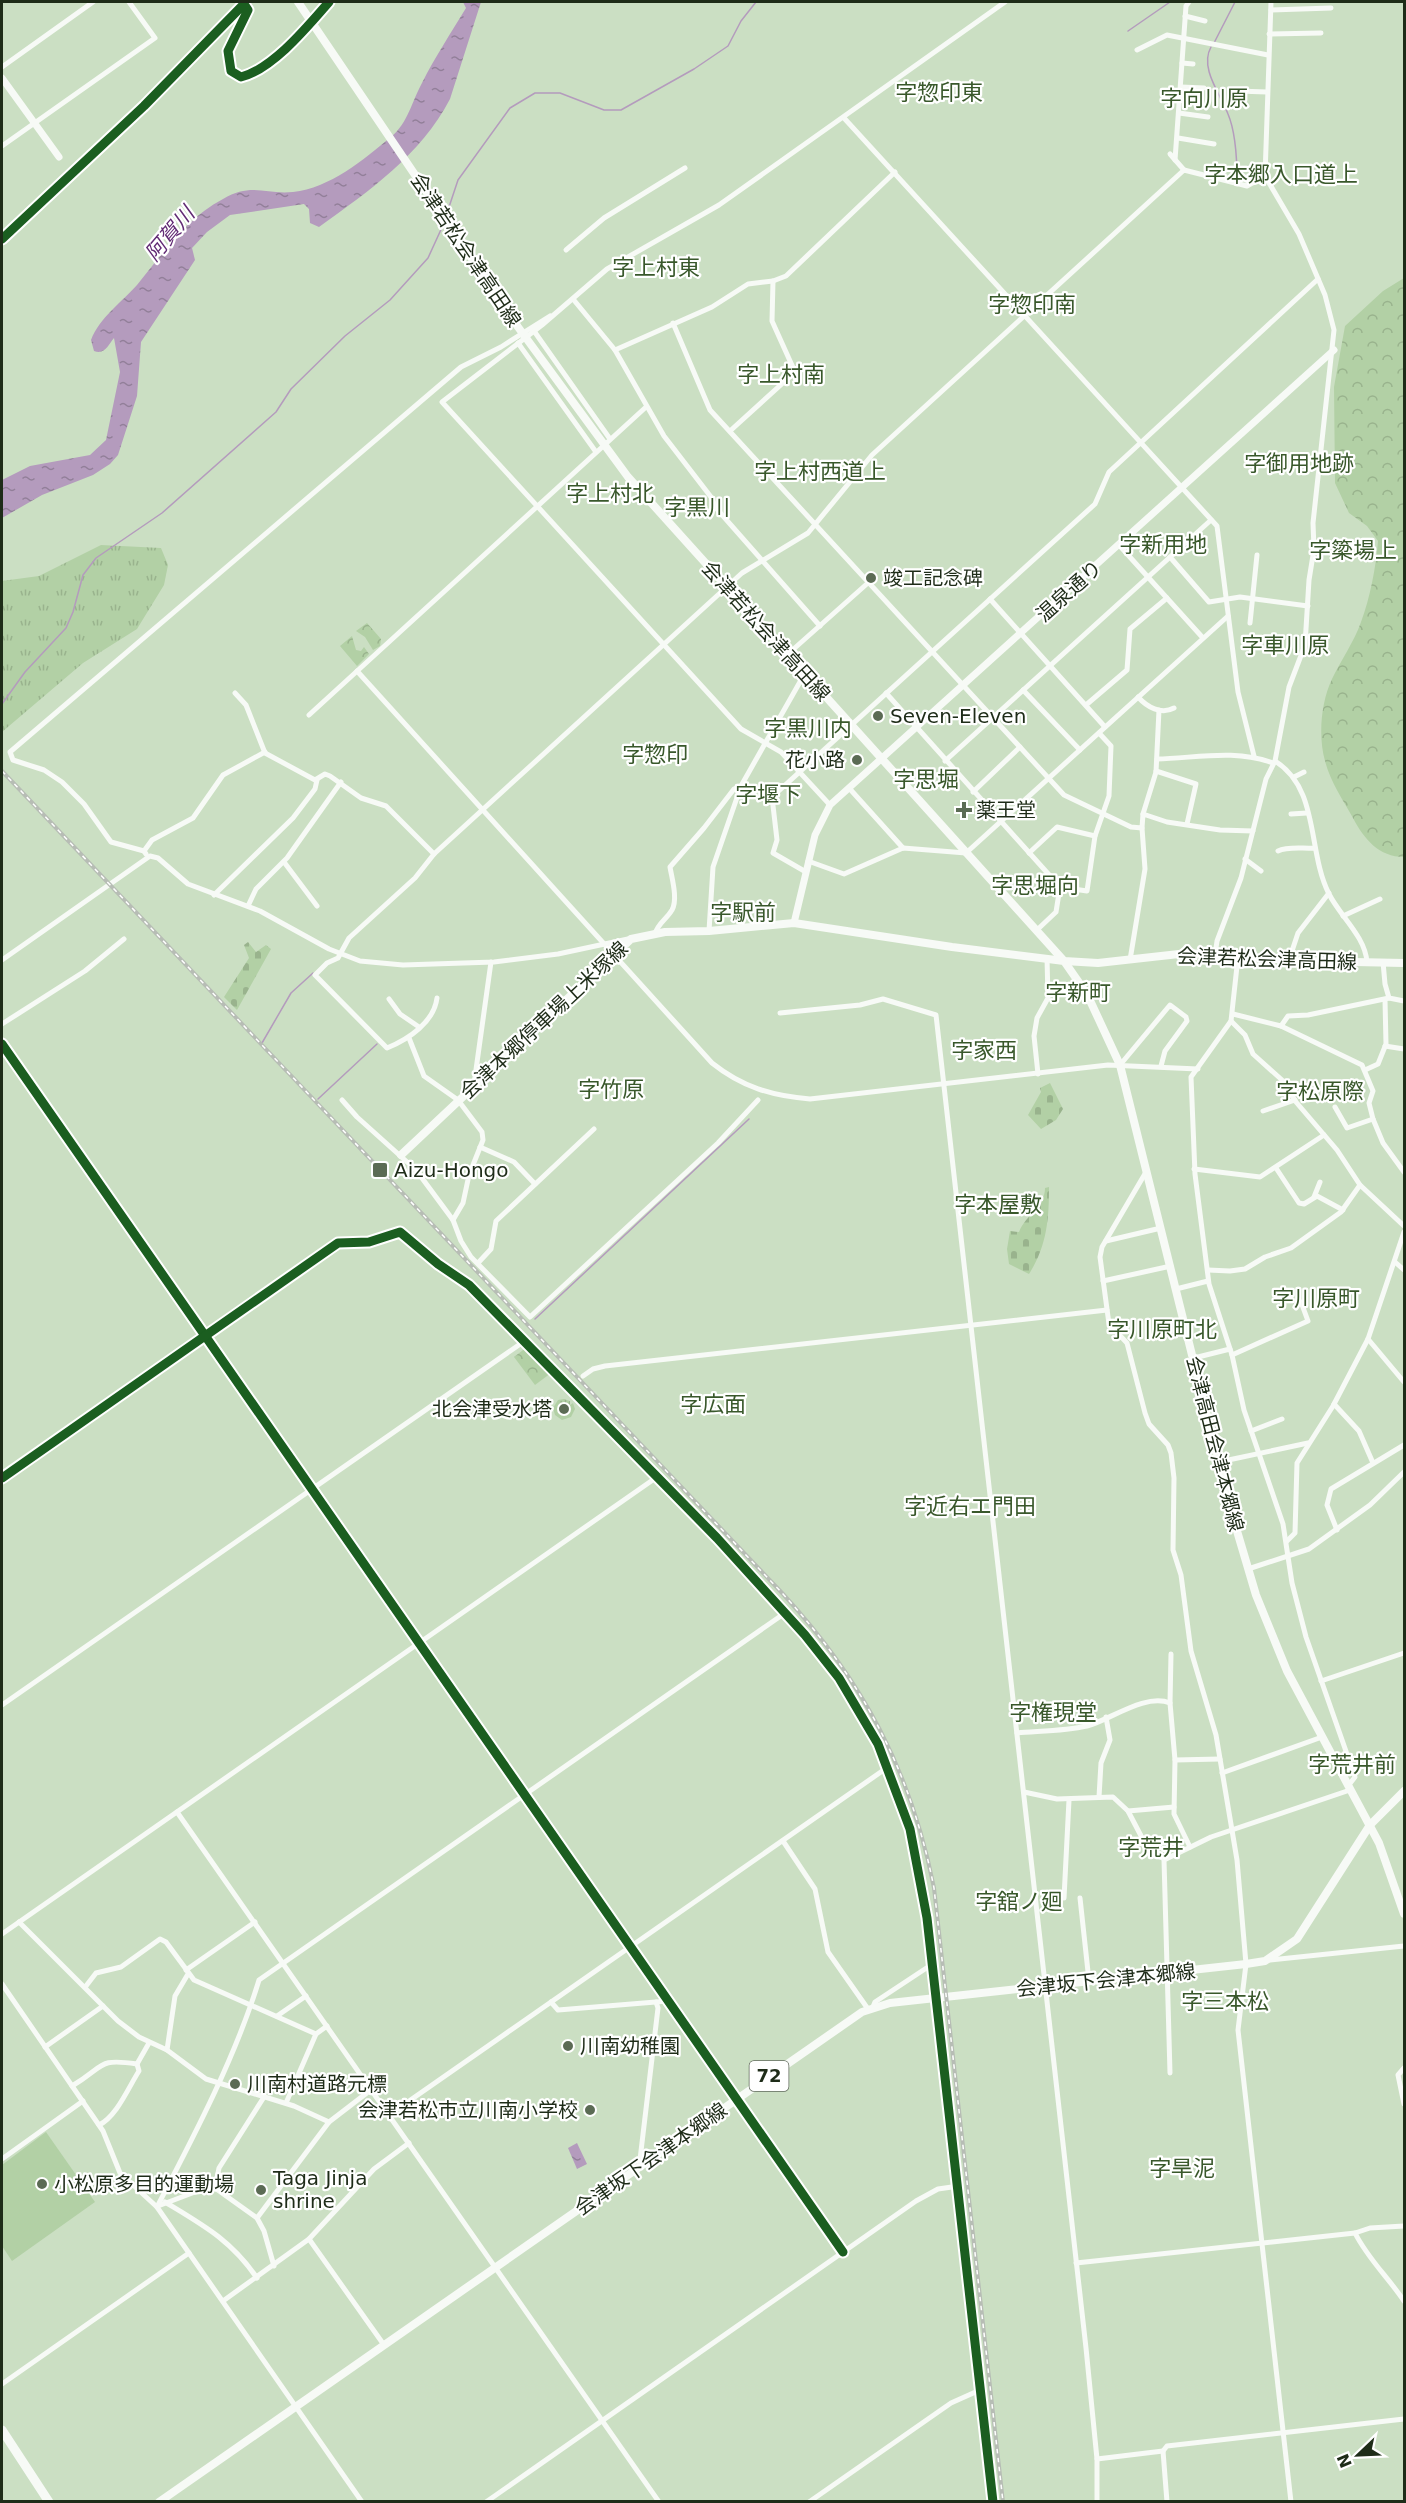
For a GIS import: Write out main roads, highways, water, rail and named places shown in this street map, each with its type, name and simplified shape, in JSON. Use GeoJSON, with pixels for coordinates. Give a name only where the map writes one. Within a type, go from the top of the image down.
{"type":"FeatureCollection","features":[{"type":"Feature","properties":{"kind":"highway"},"geometry":{"type":"LineString","coordinates":[[2,2430],[49,2502]]}},
{"type":"Feature","properties":{"kind":"main road","name":"会津若松会津高田線"},"geometry":{"type":"LineString","coordinates":[[298,2],[528,340],[653,506],[968,851],[1064,961],[1098,963],[1188,953],[1289,960],[1404,963]]}},
{"type":"Feature","properties":{"kind":"main road","name":"会津本郷停車場上米塚線"},"geometry":{"type":"LineString","coordinates":[[401,1155],[631,939],[655,934],[794,923],[1064,961]]}},
{"type":"Feature","properties":{"kind":"main road","name":"会津高田会津本郷線"},"geometry":{"type":"LineString","coordinates":[[1064,961],[1093,1005],[1120,1065],[1219,1462],[1248,1569],[1273,1641],[1370,1825],[1389,1868],[1404,1914]]}},
{"type":"Feature","properties":{"kind":"main road","name":"会津坂下会津本郷線"},"geometry":{"type":"LineString","coordinates":[[159,2502],[871,2008],[937,1998],[1246,1964],[1265,1960],[1292,1945],[1309,1926],[1370,1825],[1404,1791]]}},
{"type":"Feature","properties":{"kind":"water"},"geometry":{"type":"Polygon","coordinates":[[[463,2],[481,2],[450,99],[438,119],[409,155],[375,185],[319,227],[310,223],[309,209],[304,204],[230,215],[207,232],[192,248],[195,260],[141,342],[137,396],[118,455],[110,464],[93,475],[42,495],[2,518],[2,480],[30,466],[90,455],[106,440],[120,372],[114,338],[101,352],[94,351],[91,340],[105,317],[137,285],[175,238],[197,216],[233,194],[251,190],[293,192],[320,185],[345,172],[380,146],[397,131],[406,119],[427,73],[466,8],[463,2]]]}},
{"type":"Feature","properties":{"kind":"water"},"geometry":{"type":"Polygon","coordinates":[[[577,2143],[587,2164],[577,2169],[568,2148],[577,2143]]]}},
{"type":"Feature","properties":{"kind":"waterway"},"geometry":{"type":"LineString","coordinates":[[446,216],[458,180],[510,108],[535,93],[560,93],[604,110],[621,110],[694,69],[728,46],[741,21],[756,2]]}},
{"type":"Feature","properties":{"kind":"waterway"},"geometry":{"type":"LineString","coordinates":[[1128,31],[1170,2]]}},
{"type":"Feature","properties":{"kind":"waterway"},"geometry":{"type":"LineString","coordinates":[[1214,43],[1235,2]]}},
{"type":"Feature","properties":{"kind":"waterway"},"geometry":{"type":"LineString","coordinates":[[1211,47],[1208,55],[1209,72],[1233,129],[1237,180]]}},
{"type":"Feature","properties":{"kind":"waterway"},"geometry":{"type":"LineString","coordinates":[[2,704],[25,672],[66,628],[83,575],[96,558],[162,513],[276,412],[291,389],[345,336],[390,300],[428,258],[444,223]]}},
{"type":"Feature","properties":{"kind":"waterway"},"geometry":{"type":"LineString","coordinates":[[262,1043],[291,993],[313,973]]}},
{"type":"Feature","properties":{"kind":"waterway"},"geometry":{"type":"LineString","coordinates":[[318,1099],[377,1044]]}},
{"type":"Feature","properties":{"kind":"waterway"},"geometry":{"type":"LineString","coordinates":[[535,1319],[749,1119]]}},
{"type":"Feature","properties":{"kind":"railway"},"geometry":{"type":"LineString","coordinates":[[2,771],[783,1594],[812,1627],[860,1694],[897,1766],[912,1805],[934,1888],[1003,2502]]}},
{"type":"Feature","properties":{"kind":"place","name":"竣工記念碑"},"geometry":{"type":"Point","coordinates":[871,578]}},
{"type":"Feature","properties":{"kind":"place","name":"Seven-Eleven"},"geometry":{"type":"Point","coordinates":[878,716]}},
{"type":"Feature","properties":{"kind":"place","name":"花小路"},"geometry":{"type":"Point","coordinates":[857,760]}},
{"type":"Feature","properties":{"kind":"place","name":"薬王堂"},"geometry":{"type":"Point","coordinates":[964,810]}},
{"type":"Feature","properties":{"kind":"place","name":"Aizu-Hongo"},"geometry":{"type":"Point","coordinates":[380,1170]}},
{"type":"Feature","properties":{"kind":"place","name":"北会津受水塔"},"geometry":{"type":"Point","coordinates":[564,1409]}},
{"type":"Feature","properties":{"kind":"place","name":"川南幼稚園"},"geometry":{"type":"Point","coordinates":[568,2046]}},
{"type":"Feature","properties":{"kind":"place","name":"川南村道路元標"},"geometry":{"type":"Point","coordinates":[235,2084]}},
{"type":"Feature","properties":{"kind":"place","name":"会津若松市立川南小学校"},"geometry":{"type":"Point","coordinates":[590,2110]}},
{"type":"Feature","properties":{"kind":"place","name":"小松原多目的運動場"},"geometry":{"type":"Point","coordinates":[42,2184]}},
{"type":"Feature","properties":{"kind":"place","name":"Taga Jinja shrine"},"geometry":{"type":"Point","coordinates":[261,2190]}},
{"type":"Feature","properties":{"kind":"district","name":"字惣印東"},"geometry":{"type":"Point","coordinates":[939,92]}},
{"type":"Feature","properties":{"kind":"district","name":"字向川原"},"geometry":{"type":"Point","coordinates":[1204,98]}},
{"type":"Feature","properties":{"kind":"district","name":"字本郷入口道上"},"geometry":{"type":"Point","coordinates":[1281,174]}},
{"type":"Feature","properties":{"kind":"district","name":"字上村東"},"geometry":{"type":"Point","coordinates":[656,267]}},
{"type":"Feature","properties":{"kind":"district","name":"字惣印南"},"geometry":{"type":"Point","coordinates":[1032,304]}},
{"type":"Feature","properties":{"kind":"district","name":"字上村南"},"geometry":{"type":"Point","coordinates":[781,374]}},
{"type":"Feature","properties":{"kind":"district","name":"字御用地跡"},"geometry":{"type":"Point","coordinates":[1299,463]}},
{"type":"Feature","properties":{"kind":"district","name":"字上村西道上"},"geometry":{"type":"Point","coordinates":[820,471]}},
{"type":"Feature","properties":{"kind":"district","name":"字上村北"},"geometry":{"type":"Point","coordinates":[610,493]}},
{"type":"Feature","properties":{"kind":"district","name":"字黒川"},"geometry":{"type":"Point","coordinates":[697,507]}},
{"type":"Feature","properties":{"kind":"district","name":"字新用地"},"geometry":{"type":"Point","coordinates":[1163,544]}},
{"type":"Feature","properties":{"kind":"district","name":"字簗場上"},"geometry":{"type":"Point","coordinates":[1353,550]}},
{"type":"Feature","properties":{"kind":"district","name":"字車川原"},"geometry":{"type":"Point","coordinates":[1285,645]}},
{"type":"Feature","properties":{"kind":"district","name":"字黒川内"},"geometry":{"type":"Point","coordinates":[808,728]}},
{"type":"Feature","properties":{"kind":"district","name":"字惣印"},"geometry":{"type":"Point","coordinates":[655,754]}},
{"type":"Feature","properties":{"kind":"district","name":"字思堀"},"geometry":{"type":"Point","coordinates":[926,779]}},
{"type":"Feature","properties":{"kind":"district","name":"字堰下"},"geometry":{"type":"Point","coordinates":[768,794]}},
{"type":"Feature","properties":{"kind":"district","name":"字思堀向"},"geometry":{"type":"Point","coordinates":[1035,885]}},
{"type":"Feature","properties":{"kind":"district","name":"字駅前"},"geometry":{"type":"Point","coordinates":[743,912]}},
{"type":"Feature","properties":{"kind":"district","name":"字新町"},"geometry":{"type":"Point","coordinates":[1078,992]}},
{"type":"Feature","properties":{"kind":"district","name":"字家西"},"geometry":{"type":"Point","coordinates":[984,1050]}},
{"type":"Feature","properties":{"kind":"district","name":"字竹原"},"geometry":{"type":"Point","coordinates":[611,1089]}},
{"type":"Feature","properties":{"kind":"district","name":"字松原際"},"geometry":{"type":"Point","coordinates":[1320,1091]}},
{"type":"Feature","properties":{"kind":"district","name":"字本屋敷"},"geometry":{"type":"Point","coordinates":[998,1204]}},
{"type":"Feature","properties":{"kind":"district","name":"字川原町"},"geometry":{"type":"Point","coordinates":[1316,1298]}},
{"type":"Feature","properties":{"kind":"district","name":"字川原町北"},"geometry":{"type":"Point","coordinates":[1162,1329]}},
{"type":"Feature","properties":{"kind":"district","name":"字広面"},"geometry":{"type":"Point","coordinates":[713,1404]}},
{"type":"Feature","properties":{"kind":"district","name":"字近右エ門田"},"geometry":{"type":"Point","coordinates":[970,1506]}},
{"type":"Feature","properties":{"kind":"district","name":"字権現堂"},"geometry":{"type":"Point","coordinates":[1053,1712]}},
{"type":"Feature","properties":{"kind":"district","name":"字荒井前"},"geometry":{"type":"Point","coordinates":[1352,1764]}},
{"type":"Feature","properties":{"kind":"district","name":"字荒井"},"geometry":{"type":"Point","coordinates":[1151,1847]}},
{"type":"Feature","properties":{"kind":"district","name":"字舘ノ廻"},"geometry":{"type":"Point","coordinates":[1019,1901]}},
{"type":"Feature","properties":{"kind":"district","name":"字三本松"},"geometry":{"type":"Point","coordinates":[1225,2001]}},
{"type":"Feature","properties":{"kind":"district","name":"字旱泥"},"geometry":{"type":"Point","coordinates":[1182,2168]}},
{"type":"Feature","properties":{"kind":"water label","name":"阿賀川"},"geometry":{"type":"Point","coordinates":[170,234]}}]}
